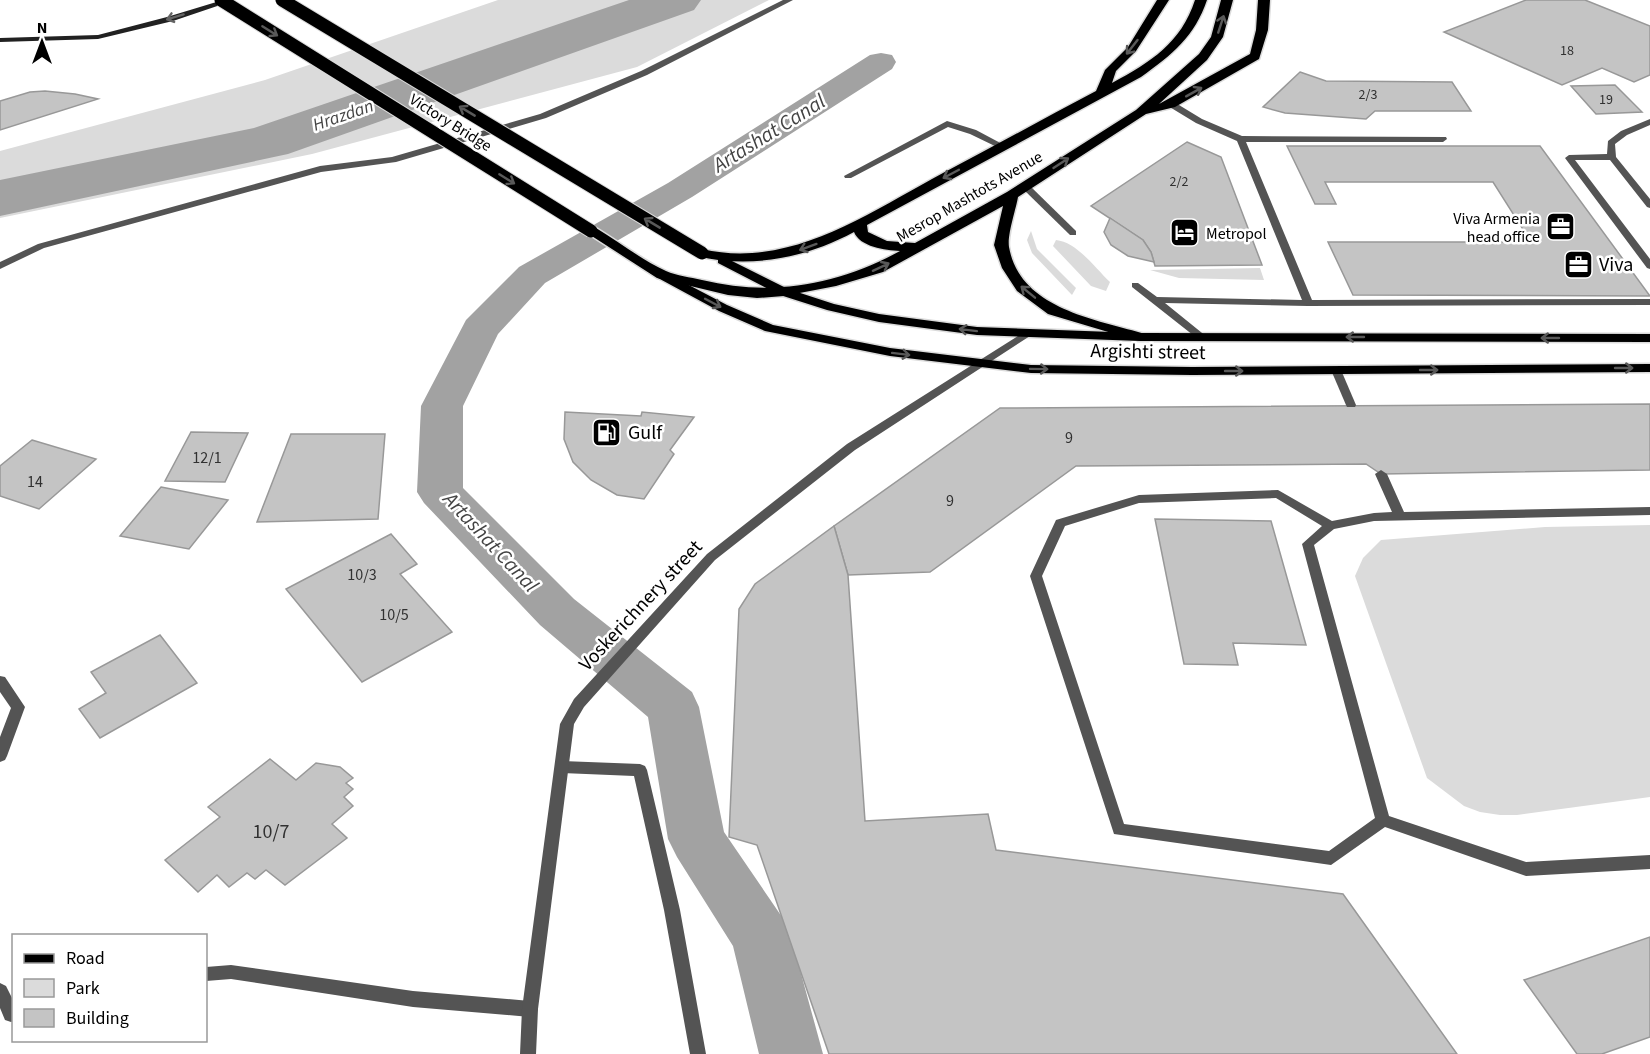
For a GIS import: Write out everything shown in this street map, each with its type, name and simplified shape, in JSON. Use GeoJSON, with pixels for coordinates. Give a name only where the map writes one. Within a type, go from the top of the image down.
{"type":"FeatureCollection","features":[{"type":"Feature","properties":{"kind":"highway","name":"Victory Bridge"},"geometry":{"type":"LineString","coordinates":[[221,0],[662,275]]}},
{"type":"Feature","properties":{"kind":"highway","name":"Victory Bridge"},"geometry":{"type":"LineString","coordinates":[[282,0],[702,253],[722,260]]}},
{"type":"Feature","properties":{"kind":"highway"},"geometry":{"type":"LineString","coordinates":[[1102,92],[1111,70],[1132,49],[1163,0]]}},
{"type":"Feature","properties":{"kind":"highway","name":"Mesrop Mashtots Avenue"},"geometry":{"type":"LineString","coordinates":[[722,260],[787,254],[838,235],[1137,74],[1173,49],[1188,33],[1202,0]]}},
{"type":"Feature","properties":{"kind":"highway","name":"Mesrop Mashtots Avenue"},"geometry":{"type":"LineString","coordinates":[[662,275],[728,291],[757,294],[784,292],[836,282],[878,269],[1018,191],[1140,112],[1173,86],[1203,57],[1217,37],[1227,0]]}},
{"type":"Feature","properties":{"kind":"highway"},"geometry":{"type":"LineString","coordinates":[[1140,112],[1171,104],[1254,56],[1262,30],[1264,0]]}},
{"type":"Feature","properties":{"kind":"highway"},"geometry":{"type":"LineString","coordinates":[[1018,191],[1001,245],[1009,268],[1022,288],[1053,311],[1140,337]]}},
{"type":"Feature","properties":{"kind":"highway"},"geometry":{"type":"LineString","coordinates":[[860,222],[861,234],[872,242],[891,247],[919,247]]}},
{"type":"Feature","properties":{"kind":"main road","name":"Argishti street"},"geometry":{"type":"LineString","coordinates":[[722,260],[784,292],[831,307],[879,318],[977,331],[1140,337],[1650,338]]}},
{"type":"Feature","properties":{"kind":"main road","name":"Argishti street"},"geometry":{"type":"LineString","coordinates":[[662,275],[723,308],[770,328],[873,349],[1031,369],[1650,368]]}},
{"type":"Feature","properties":{"kind":"street"},"geometry":{"type":"LineString","coordinates":[[0,40],[98,37],[170,19],[231,0]]}},
{"type":"Feature","properties":{"kind":"street"},"geometry":{"type":"LineString","coordinates":[[0,266],[41,246],[320,169],[393,160],[543,116],[644,74],[789,0]]}},
{"type":"Feature","properties":{"kind":"street"},"geometry":{"type":"LineString","coordinates":[[1171,104],[1199,121],[1241,139],[1443,139]]}},
{"type":"Feature","properties":{"kind":"street"},"geometry":{"type":"LineString","coordinates":[[1650,122],[1624,133],[1611,143],[1612,157],[1650,204]]}},
{"type":"Feature","properties":{"kind":"street"},"geometry":{"type":"LineString","coordinates":[[848,176],[947,124],[973,132],[1002,146]]}},
{"type":"Feature","properties":{"kind":"street"},"geometry":{"type":"LineString","coordinates":[[1241,139],[1308,303]]}},
{"type":"Feature","properties":{"kind":"street"},"geometry":{"type":"LineString","coordinates":[[1612,157],[1569,158],[1650,266]]}},
{"type":"Feature","properties":{"kind":"street"},"geometry":{"type":"LineString","coordinates":[[1018,191],[1073,233]]}},
{"type":"Feature","properties":{"kind":"street"},"geometry":{"type":"LineString","coordinates":[[1135,285],[1202,337]]}},
{"type":"Feature","properties":{"kind":"street"},"geometry":{"type":"LineString","coordinates":[[1153,300],[1308,303],[1650,302]]}},
{"type":"Feature","properties":{"kind":"street","name":"Voskerichnery street"},"geometry":{"type":"LineString","coordinates":[[528,1054],[530,1009],[567,724],[579,703],[711,557],[851,447],[1026,334]]}},
{"type":"Feature","properties":{"kind":"street"},"geometry":{"type":"LineString","coordinates":[[1336,370],[1351,405]]}},
{"type":"Feature","properties":{"kind":"street"},"geometry":{"type":"LineString","coordinates":[[1381,474],[1400,517]]}},
{"type":"Feature","properties":{"kind":"street"},"geometry":{"type":"LineString","coordinates":[[1330,526],[1278,494],[1139,499],[1060,523],[1036,576],[1119,830],[1331,858],[1383,820]]}},
{"type":"Feature","properties":{"kind":"street"},"geometry":{"type":"LineString","coordinates":[[1383,820],[1308,544],[1330,526],[1374,517],[1650,511]]}},
{"type":"Feature","properties":{"kind":"street"},"geometry":{"type":"LineString","coordinates":[[0,681],[18,707],[0,756]]}},
{"type":"Feature","properties":{"kind":"street"},"geometry":{"type":"LineString","coordinates":[[562,767],[640,770],[672,910],[698,1054]]}},
{"type":"Feature","properties":{"kind":"street"},"geometry":{"type":"LineString","coordinates":[[1383,820],[1526,869],[1650,862]]}},
{"type":"Feature","properties":{"kind":"street"},"geometry":{"type":"LineString","coordinates":[[207,974],[231,972],[412,999],[530,1009]]}},
{"type":"Feature","properties":{"kind":"street"},"geometry":{"type":"LineString","coordinates":[[0,991],[8,1016]]}},
{"type":"Feature","properties":{"kind":"green space"},"geometry":{"type":"Polygon","coordinates":[[[498,0],[769,0],[637,67],[312,154],[0,218],[0,151],[265,80],[498,0]]]}},
{"type":"Feature","properties":{"kind":"green space"},"geometry":{"type":"Polygon","coordinates":[[[1031,231],[1037,249],[1076,288],[1072,295],[1032,253],[1027,240],[1031,231]]]}},
{"type":"Feature","properties":{"kind":"green space"},"geometry":{"type":"Polygon","coordinates":[[[1056,240],[1071,245],[1092,263],[1110,282],[1106,291],[1091,286],[1053,246],[1056,240]]]}},
{"type":"Feature","properties":{"kind":"green space"},"geometry":{"type":"Polygon","coordinates":[[[1260,268],[1264,280],[1179,278],[1150,270],[1260,268]]]}},
{"type":"Feature","properties":{"kind":"green space"},"geometry":{"type":"Polygon","coordinates":[[[1650,525],[1650,797],[1517,815],[1500,815],[1480,812],[1464,806],[1427,778],[1355,576],[1363,558],[1381,540],[1545,527],[1650,525]]]}},
{"type":"Feature","properties":{"kind":"building"},"geometry":{"type":"Polygon","coordinates":[[[1526,0],[1585,0],[1650,26],[1650,75],[1634,82],[1602,68],[1562,85],[1444,32],[1526,0]]]}},
{"type":"Feature","properties":{"kind":"building"},"geometry":{"type":"Polygon","coordinates":[[[1300,72],[1326,81],[1452,82],[1471,111],[1375,111],[1366,119],[1285,113],[1263,107],[1300,72]]]}},
{"type":"Feature","properties":{"kind":"building"},"geometry":{"type":"Polygon","coordinates":[[[1615,85],[1642,112],[1596,114],[1571,86],[1615,85]]]}},
{"type":"Feature","properties":{"kind":"building"},"geometry":{"type":"Polygon","coordinates":[[[45,91],[98,99],[0,130],[0,101],[30,92],[45,91]]]}},
{"type":"Feature","properties":{"kind":"building"},"geometry":{"type":"Polygon","coordinates":[[[1187,142],[1221,157],[1262,265],[1155,266],[1151,252],[1143,240],[1091,206],[1187,142]]]}},
{"type":"Feature","properties":{"kind":"building","name":"Viva Armenia head office"},"geometry":{"type":"Polygon","coordinates":[[[1287,146],[1540,146],[1650,296],[1353,295],[1328,242],[1531,242],[1493,182],[1325,182],[1336,204],[1315,204],[1287,146]]]}},
{"type":"Feature","properties":{"kind":"building"},"geometry":{"type":"Polygon","coordinates":[[[1110,218],[1143,240],[1154,262],[1128,256],[1111,245],[1104,232],[1110,218]]]}},
{"type":"Feature","properties":{"kind":"building"},"geometry":{"type":"Polygon","coordinates":[[[1650,404],[1650,470],[1381,474],[1366,464],[1076,466],[930,572],[848,575],[834,526],[1000,408],[1650,404]]]}},
{"type":"Feature","properties":{"kind":"building"},"geometry":{"type":"Polygon","coordinates":[[[565,412],[641,416],[642,412],[694,417],[670,450],[674,454],[644,499],[617,495],[591,480],[573,462],[564,439],[565,412]]]}},
{"type":"Feature","properties":{"kind":"building"},"geometry":{"type":"Polygon","coordinates":[[[191,432],[248,433],[225,482],[165,481],[191,432]]]}},
{"type":"Feature","properties":{"kind":"building"},"geometry":{"type":"Polygon","coordinates":[[[291,434],[385,434],[378,519],[257,522],[291,434]]]}},
{"type":"Feature","properties":{"kind":"building"},"geometry":{"type":"Polygon","coordinates":[[[32,440],[96,459],[39,509],[0,496],[0,466],[32,440]]]}},
{"type":"Feature","properties":{"kind":"building"},"geometry":{"type":"Polygon","coordinates":[[[161,487],[228,500],[189,549],[120,536],[161,487]]]}},
{"type":"Feature","properties":{"kind":"building"},"geometry":{"type":"Polygon","coordinates":[[[1155,519],[1271,521],[1306,645],[1233,643],[1238,665],[1184,664],[1155,519]]]}},
{"type":"Feature","properties":{"kind":"building"},"geometry":{"type":"Polygon","coordinates":[[[834,526],[848,575],[865,821],[988,814],[996,850],[1343,894],[1457,1054],[829,1054],[757,845],[729,837],[739,609],[755,584],[834,526]]]}},
{"type":"Feature","properties":{"kind":"building"},"geometry":{"type":"Polygon","coordinates":[[[391,534],[417,564],[400,574],[452,632],[362,682],[286,589],[391,534]]]}},
{"type":"Feature","properties":{"kind":"building"},"geometry":{"type":"Polygon","coordinates":[[[160,635],[197,683],[100,738],[79,709],[106,693],[91,672],[160,635]]]}},
{"type":"Feature","properties":{"kind":"building"},"geometry":{"type":"Polygon","coordinates":[[[270,759],[296,780],[316,763],[340,767],[353,778],[346,783],[353,789],[344,797],[353,806],[332,824],[347,838],[285,885],[266,870],[255,879],[247,873],[229,887],[217,875],[198,892],[165,860],[220,817],[208,807],[270,759]]]}},
{"type":"Feature","properties":{"kind":"building"},"geometry":{"type":"Polygon","coordinates":[[[1650,937],[1650,1037],[1602,1054],[1577,1054],[1524,980],[1650,937]]]}},
{"type":"Feature","properties":{"kind":"waterway","name":"Hrazdan"},"geometry":{"type":"LineString","coordinates":[[0,198],[268,142],[677,0]]}},
{"type":"Feature","properties":{"kind":"waterway","name":"Artashat Canal"},"geometry":{"type":"LineString","coordinates":[[791,1054],[761,937],[697,839],[673,707],[557,612],[440,492],[442,406],[480,329],[532,275],[680,190],[881,62]]}},
{"type":"Feature","properties":{"kind":"place","name":"Viva Armenia head office"},"geometry":{"type":"Point","coordinates":[1561,227]}},
{"type":"Feature","properties":{"kind":"place","name":"Metropol"},"geometry":{"type":"Point","coordinates":[1185,233]}},
{"type":"Feature","properties":{"kind":"place","name":"Viva"},"geometry":{"type":"Point","coordinates":[1578,264]}},
{"type":"Feature","properties":{"kind":"place","name":"Gulf"},"geometry":{"type":"Point","coordinates":[607,432]}}]}
